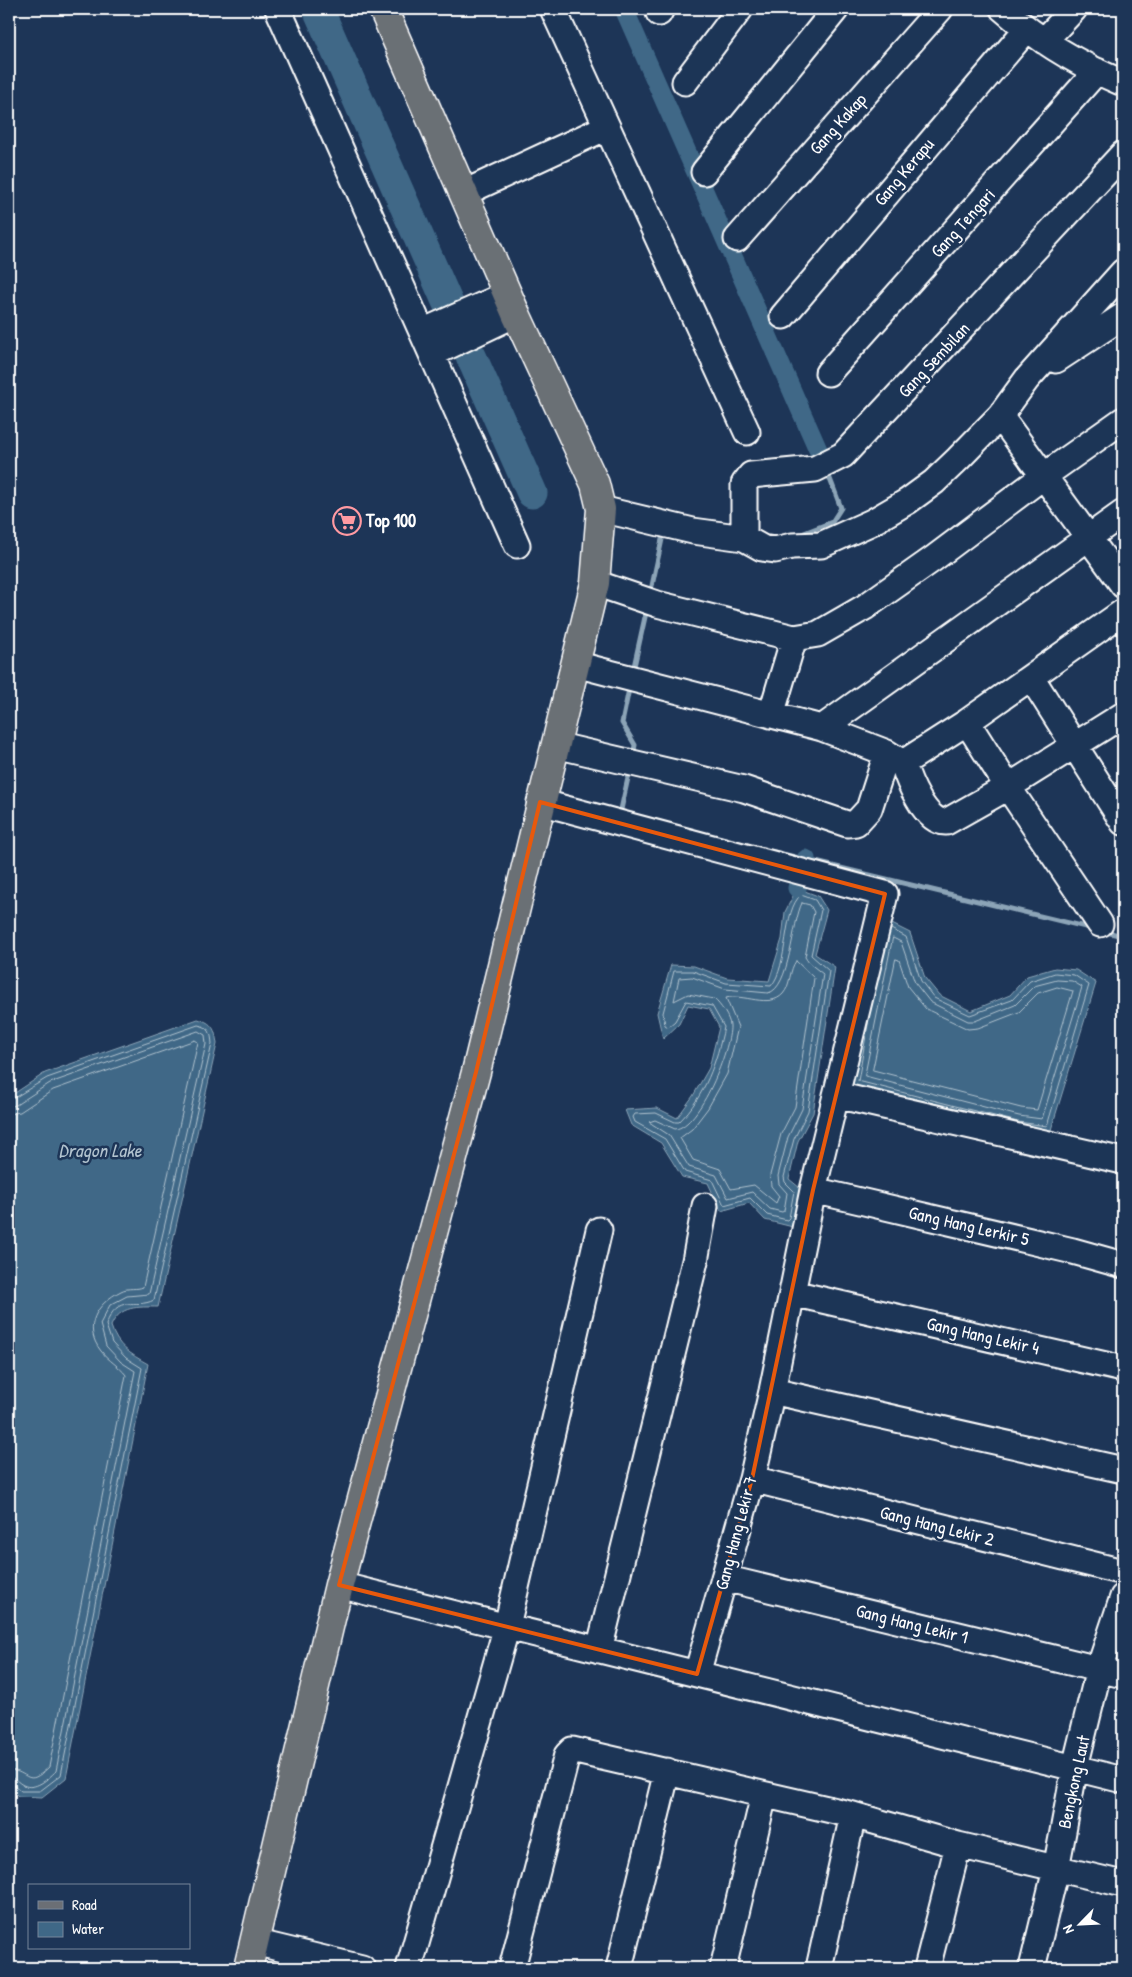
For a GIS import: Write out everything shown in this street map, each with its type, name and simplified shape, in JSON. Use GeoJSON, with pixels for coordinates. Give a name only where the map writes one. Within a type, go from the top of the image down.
{"type":"FeatureCollection","features":[{"type":"Feature","properties":{"kind":"main road"},"geometry":{"type":"LineString","coordinates":[[248,1968],[339,1585],[476,1072],[540,802],[595,583],[601,509],[595,484],[512,304],[383,9]]}},
{"type":"Feature","properties":{"kind":"street"},"geometry":{"type":"LineString","coordinates":[[278,9],[517,545]]}},
{"type":"Feature","properties":{"kind":"street"},"geometry":{"type":"LineString","coordinates":[[553,9],[747,432]]}},
{"type":"Feature","properties":{"kind":"street"},"geometry":{"type":"LineString","coordinates":[[686,82],[740,9]]}},
{"type":"Feature","properties":{"kind":"street"},"geometry":{"type":"LineString","coordinates":[[704,172],[836,9]]}},
{"type":"Feature","properties":{"kind":"street","name":"Gang Kakap"},"geometry":{"type":"LineString","coordinates":[[736,239],[940,9]]}},
{"type":"Feature","properties":{"kind":"street"},"geometry":{"type":"LineString","coordinates":[[1003,9],[1035,36],[1113,74]]}},
{"type":"Feature","properties":{"kind":"street","name":"Gang Kerapu"},"geometry":{"type":"LineString","coordinates":[[783,316],[1035,36],[1074,9]]}},
{"type":"Feature","properties":{"kind":"street","name":"Gang Tengari"},"geometry":{"type":"LineString","coordinates":[[828,373],[1113,74]]}},
{"type":"Feature","properties":{"kind":"street"},"geometry":{"type":"LineString","coordinates":[[464,193],[608,127]]}},
{"type":"Feature","properties":{"kind":"street","name":"Gang Sembilan"},"geometry":{"type":"LineString","coordinates":[[744,531],[744,484],[751,475],[815,470],[843,455],[1123,154]]}},
{"type":"Feature","properties":{"kind":"street"},"geometry":{"type":"LineString","coordinates":[[601,509],[665,524],[744,531],[762,548],[775,550],[792,546],[820,545],[872,522],[908,501],[934,482],[1000,416],[1027,379],[1123,272]]}},
{"type":"Feature","properties":{"kind":"street"},"geometry":{"type":"LineString","coordinates":[[427,343],[512,304]]}},
{"type":"Feature","properties":{"kind":"street"},"geometry":{"type":"LineString","coordinates":[[1027,379],[1123,316]]}},
{"type":"Feature","properties":{"kind":"street"},"geometry":{"type":"LineString","coordinates":[[1000,416],[1045,475],[1123,585]]}},
{"type":"Feature","properties":{"kind":"street"},"geometry":{"type":"LineString","coordinates":[[595,583],[647,601],[794,638],[818,634],[865,607],[1123,420]]}},
{"type":"Feature","properties":{"kind":"street"},"geometry":{"type":"LineString","coordinates":[[822,728],[1123,513]]}},
{"type":"Feature","properties":{"kind":"street"},"geometry":{"type":"LineString","coordinates":[[555,745],[744,789],[847,824],[856,823],[869,809],[895,758],[967,722],[1123,612]]}},
{"type":"Feature","properties":{"kind":"street"},"geometry":{"type":"LineString","coordinates":[[771,715],[794,638]]}},
{"type":"Feature","properties":{"kind":"street"},"geometry":{"type":"LineString","coordinates":[[575,664],[822,728],[895,758],[910,785],[932,817],[940,822],[946,822],[1008,787],[1123,715]]}},
{"type":"Feature","properties":{"kind":"street"},"geometry":{"type":"LineString","coordinates":[[1031,677],[1123,822]]}},
{"type":"Feature","properties":{"kind":"street"},"geometry":{"type":"LineString","coordinates":[[967,722],[1008,787],[1100,924]]}},
{"type":"Feature","properties":{"kind":"street","name":"Gang Hang Lekir 7"},"geometry":{"type":"LineString","coordinates":[[540,802],[885,894],[813,1190],[752,1479],[696,1674]]}},
{"type":"Feature","properties":{"kind":"street"},"geometry":{"type":"LineString","coordinates":[[836,1094],[1123,1161]]}},
{"type":"Feature","properties":{"kind":"street","name":"Gang Hang Lerkir 5"},"geometry":{"type":"LineString","coordinates":[[813,1190],[1073,1251],[1123,1265]]}},
{"type":"Feature","properties":{"kind":"street"},"geometry":{"type":"LineString","coordinates":[[600,1650],[695,1261],[705,1206]]}},
{"type":"Feature","properties":{"kind":"street"},"geometry":{"type":"LineString","coordinates":[[409,1968],[507,1626],[598,1230]]}},
{"type":"Feature","properties":{"kind":"street","name":"Gang Hang Lekir 4"},"geometry":{"type":"LineString","coordinates":[[792,1293],[843,1303],[1123,1369]]}},
{"type":"Feature","properties":{"kind":"street"},"geometry":{"type":"LineString","coordinates":[[772,1391],[1123,1470]]}},
{"type":"Feature","properties":{"kind":"street","name":"Gang Hang Lekir 2"},"geometry":{"type":"LineString","coordinates":[[752,1479],[1123,1572]]}},
{"type":"Feature","properties":{"kind":"street","name":"Gang Hang Lekir 1"},"geometry":{"type":"LineString","coordinates":[[724,1578],[1123,1675]]}},
{"type":"Feature","properties":{"kind":"street"},"geometry":{"type":"LineString","coordinates":[[339,1585],[1123,1780]]}},
{"type":"Feature","properties":{"kind":"street","name":"Bengkong Laut"},"geometry":{"type":"LineString","coordinates":[[1032,1968],[1056,1869],[1075,1767],[1099,1669],[1123,1597]]}},
{"type":"Feature","properties":{"kind":"street"},"geometry":{"type":"LineString","coordinates":[[512,1968],[569,1752],[576,1750],[853,1815],[958,1845],[1123,1884]]}},
{"type":"Feature","properties":{"kind":"street"},"geometry":{"type":"LineString","coordinates":[[619,1968],[668,1771]]}},
{"type":"Feature","properties":{"kind":"street"},"geometry":{"type":"LineString","coordinates":[[723,1968],[764,1795]]}},
{"type":"Feature","properties":{"kind":"street"},"geometry":{"type":"LineString","coordinates":[[819,1968],[853,1815]]}},
{"type":"Feature","properties":{"kind":"street"},"geometry":{"type":"LineString","coordinates":[[927,1968],[958,1845]]}},
{"type":"Feature","properties":{"kind":"street"},"geometry":{"type":"LineString","coordinates":[[254,1942],[362,1968]]}},
{"type":"Feature","properties":{"kind":"highlighted area"},"geometry":{"type":"Polygon","coordinates":[[[540,802],[885,894],[813,1190],[752,1479],[697,1674],[339,1585],[476,1072],[540,802]]]}},
{"type":"Feature","properties":{"kind":"water"},"geometry":{"type":"Polygon","coordinates":[[[797,888],[818,896],[827,910],[815,954],[835,967],[813,1113],[798,1141],[789,1179],[800,1188],[793,1227],[765,1220],[749,1203],[721,1211],[708,1183],[682,1177],[661,1143],[631,1125],[625,1110],[657,1108],[677,1118],[693,1096],[709,1068],[719,1027],[709,1009],[688,1005],[679,1024],[663,1039],[657,1013],[671,965],[694,966],[727,978],[769,981],[782,939],[785,912],[797,888]]]}},
{"type":"Feature","properties":{"kind":"water"},"geometry":{"type":"Polygon","coordinates":[[[884,920],[910,933],[925,978],[939,995],[971,1011],[1010,995],[1027,976],[1055,968],[1076,970],[1096,983],[1050,1133],[850,1084],[884,920]]]}},
{"type":"Feature","properties":{"kind":"water","name":"Dragon Lake"},"geometry":{"type":"Polygon","coordinates":[[[198,1019],[207,1022],[212,1027],[217,1044],[158,1307],[137,1307],[125,1311],[119,1314],[111,1326],[117,1339],[125,1349],[148,1364],[66,1778],[42,1797],[18,1796],[9,1787],[9,1097],[45,1073],[198,1019]]]}},
{"type":"Feature","properties":{"kind":"waterway"},"geometry":{"type":"LineString","coordinates":[[318,9],[450,308]]}},
{"type":"Feature","properties":{"kind":"waterway"},"geometry":{"type":"LineString","coordinates":[[624,9],[823,461]]}},
{"type":"Feature","properties":{"kind":"waterway"},"geometry":{"type":"LineString","coordinates":[[471,356],[532,493]]}},
{"type":"Feature","properties":{"kind":"waterway"},"geometry":{"type":"LineString","coordinates":[[799,535],[832,522],[841,508],[827,471]]}},
{"type":"Feature","properties":{"kind":"waterway"},"geometry":{"type":"LineString","coordinates":[[650,595],[664,530]]}},
{"type":"Feature","properties":{"kind":"waterway"},"geometry":{"type":"LineString","coordinates":[[633,671],[647,608]]}},
{"type":"Feature","properties":{"kind":"waterway"},"geometry":{"type":"LineString","coordinates":[[630,684],[622,723],[635,745],[633,756]]}},
{"type":"Feature","properties":{"kind":"waterway"},"geometry":{"type":"LineString","coordinates":[[622,815],[620,814],[630,769]]}},
{"type":"Feature","properties":{"kind":"waterway"},"geometry":{"type":"LineString","coordinates":[[774,852],[1094,929]]}},
{"type":"Feature","properties":{"kind":"waterway"},"geometry":{"type":"LineString","coordinates":[[797,888],[806,859]]}},
{"type":"Feature","properties":{"kind":"waterway"},"geometry":{"type":"LineString","coordinates":[[1102,931],[1123,936]]}},
{"type":"Feature","properties":{"kind":"place","name":"Top 100"},"geometry":{"type":"Point","coordinates":[347,521]}}]}
